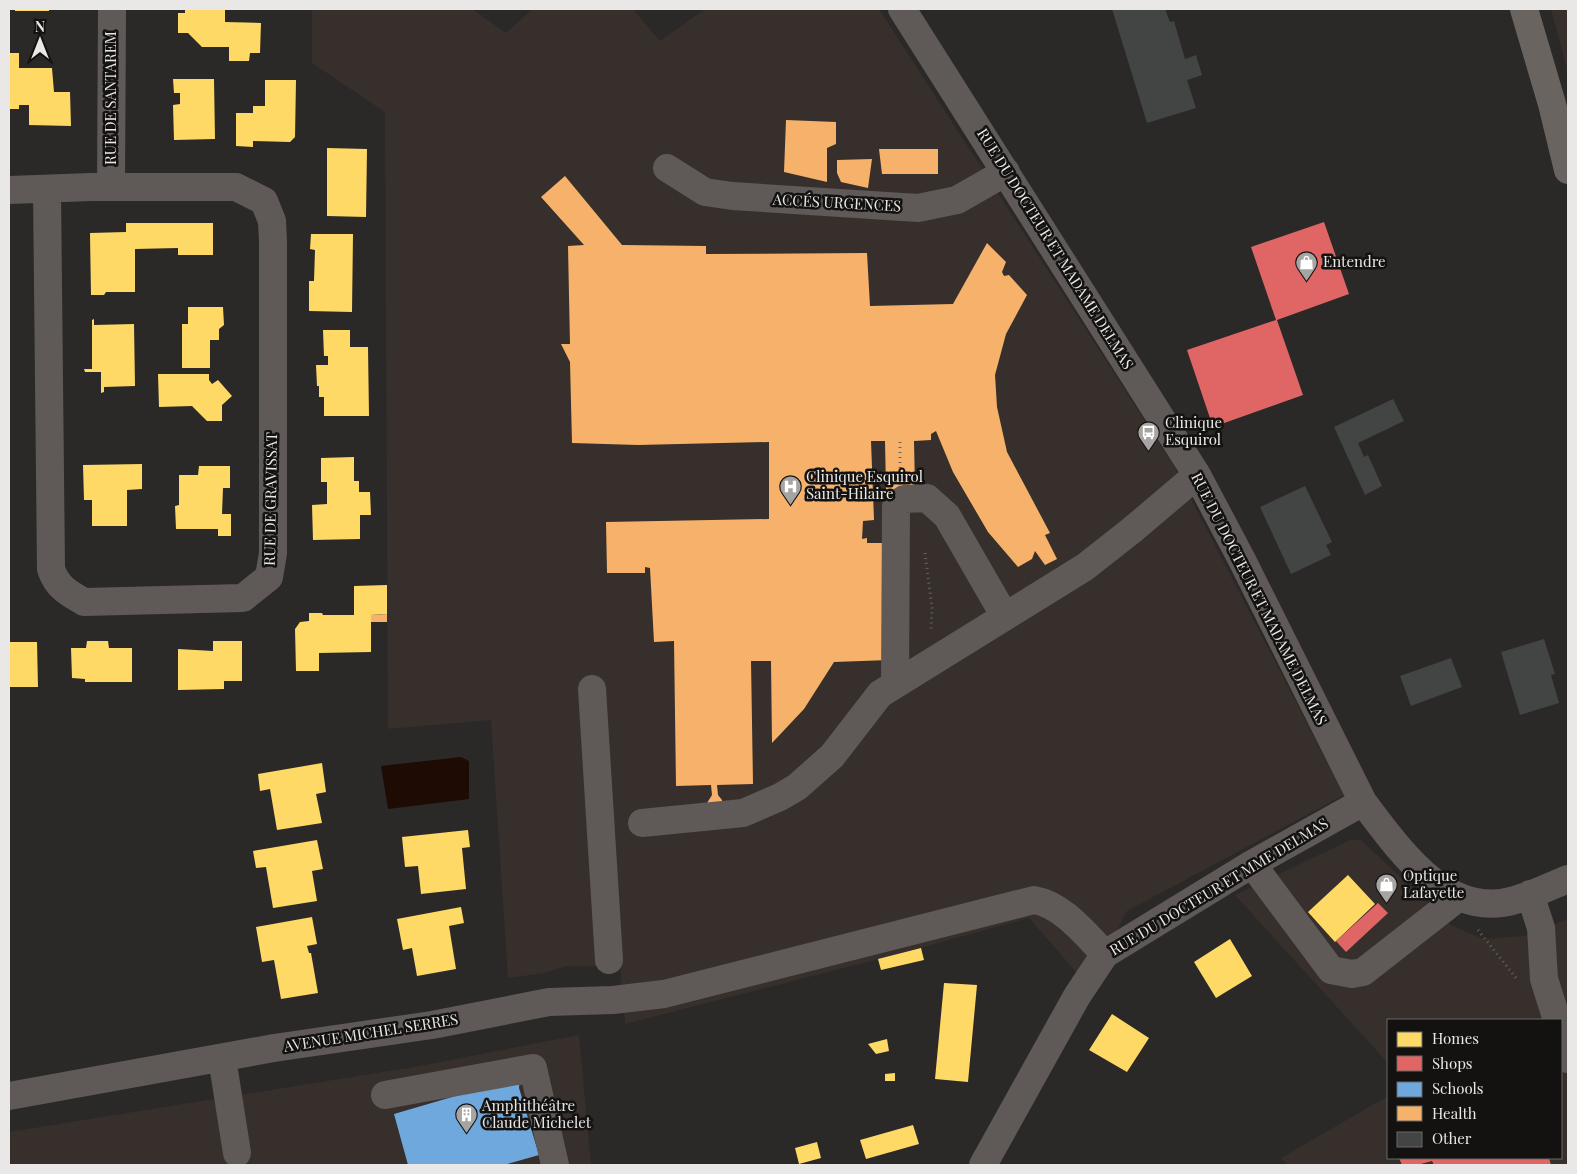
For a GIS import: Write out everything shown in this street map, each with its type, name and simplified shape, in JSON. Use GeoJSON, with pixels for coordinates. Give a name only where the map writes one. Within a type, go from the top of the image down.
{"type":"FeatureCollection","features":[{"type":"Feature","properties":{"kind":"main road"},"geometry":{"type":"LineString","coordinates":[[1524,9],[1560,106],[1568,170]]}},
{"type":"Feature","properties":{"kind":"street","name":"RUE DE SANTAREM"},"geometry":{"type":"LineString","coordinates":[[111,187],[112,9]]}},
{"type":"Feature","properties":{"kind":"street","name":"RUE DU DOCTEUR ET MADAME DELMAS"},"geometry":{"type":"LineString","coordinates":[[902,9],[1197,475],[1242,560],[1363,802],[1417,868],[1442,889],[1460,897],[1478,903],[1489,904],[1514,901],[1568,879]]}},
{"type":"Feature","properties":{"kind":"street","name":"ACCÉS URGENCES"},"geometry":{"type":"LineString","coordinates":[[667,168],[705,192],[732,196],[918,208],[957,200],[1006,172]]}},
{"type":"Feature","properties":{"kind":"street","name":"RUE DE GRAVISSAT"},"geometry":{"type":"LineString","coordinates":[[111,187],[236,188],[264,201],[272,221],[273,553],[269,577],[243,598],[84,602],[66,592],[56,582],[51,569],[47,190],[111,187]]}},
{"type":"Feature","properties":{"kind":"street"},"geometry":{"type":"LineString","coordinates":[[9,190],[47,190]]}},
{"type":"Feature","properties":{"kind":"street"},"geometry":{"type":"LineString","coordinates":[[642,823],[743,813],[780,797],[797,787],[832,756],[880,694],[1004,615],[1085,567],[1197,475]]}},
{"type":"Feature","properties":{"kind":"street"},"geometry":{"type":"LineString","coordinates":[[895,684],[896,506],[904,499],[927,498],[947,516],[1004,615]]}},
{"type":"Feature","properties":{"kind":"street"},"geometry":{"type":"LineString","coordinates":[[592,689],[609,960]]}},
{"type":"Feature","properties":{"kind":"street","name":"RUE DU DOCTEUR ET MME DELMAS"},"geometry":{"type":"LineString","coordinates":[[983,1165],[1077,996],[1105,954],[1252,864],[1363,802]]}},
{"type":"Feature","properties":{"kind":"street"},"geometry":{"type":"LineString","coordinates":[[1252,864],[1331,970],[1352,974],[1363,972],[1460,897]]}},
{"type":"Feature","properties":{"kind":"street"},"geometry":{"type":"LineString","coordinates":[[1530,894],[1541,928],[1544,979],[1556,1019]]}},
{"type":"Feature","properties":{"kind":"street","name":"AVENUE MICHEL SERRES"},"geometry":{"type":"LineString","coordinates":[[9,1096],[274,1048],[432,1025],[549,1002],[613,1000],[664,994],[1034,900],[1049,904],[1067,917],[1105,954]]}},
{"type":"Feature","properties":{"kind":"street"},"geometry":{"type":"LineString","coordinates":[[1562,1038],[1568,1059]]}},
{"type":"Feature","properties":{"kind":"street"},"geometry":{"type":"LineString","coordinates":[[222,1058],[237,1153]]}},
{"type":"Feature","properties":{"kind":"street"},"geometry":{"type":"LineString","coordinates":[[384,1095],[534,1068],[555,1165]]}},
{"type":"Feature","properties":{"kind":"shaded area","name":"Clinique Esquirol Saint-Hilaire"},"geometry":{"type":"Polygon","coordinates":[[[312,9],[472,9],[506,33],[532,9],[633,9],[660,41],[705,9],[879,9],[1174,466],[1344,795],[1127,911],[1105,954],[1076,972],[1029,918],[902,953],[625,1024],[620,966],[566,966],[544,973],[508,978],[491,720],[388,729],[385,112],[312,63],[312,9]]]}},
{"type":"Feature","properties":{"kind":"shaded area"},"geometry":{"type":"Polygon","coordinates":[[[1551,9],[1568,9],[1568,72],[1551,9]]]}},
{"type":"Feature","properties":{"kind":"shaded area"},"geometry":{"type":"Polygon","coordinates":[[[461,757],[469,761],[469,799],[388,809],[381,766],[461,757]]]}},
{"type":"Feature","properties":{"kind":"shaded area"},"geometry":{"type":"Polygon","coordinates":[[[1350,840],[1361,840],[1451,925],[1483,939],[1524,936],[1568,919],[1568,1165],[1288,1165],[1281,1158],[1387,1097],[1387,1159],[1562,1159],[1562,1019],[1387,1019],[1387,1062],[1235,895],[1350,840]]]}},
{"type":"Feature","properties":{"kind":"shaded area"},"geometry":{"type":"Polygon","coordinates":[[[579,1035],[591,1165],[9,1165],[9,1132],[420,1066],[579,1035]]]}},
{"type":"Feature","properties":{"kind":"building: Homes"},"geometry":{"type":"Polygon","coordinates":[[[15,9],[49,9],[49,11],[15,11],[15,9]]]}},
{"type":"Feature","properties":{"kind":"building: Homes"},"geometry":{"type":"Polygon","coordinates":[[[185,9],[225,9],[225,22],[261,23],[260,53],[250,53],[249,61],[229,61],[229,47],[202,47],[188,33],[178,33],[178,13],[185,13],[185,9]]]}},
{"type":"Feature","properties":{"kind":"building: Homes"},"geometry":{"type":"Polygon","coordinates":[[[9,53],[19,53],[19,68],[52,68],[54,92],[70,92],[71,126],[29,125],[29,105],[19,105],[19,109],[9,109],[9,53]]]}},
{"type":"Feature","properties":{"kind":"building: Homes"},"geometry":{"type":"Polygon","coordinates":[[[173,79],[214,79],[215,139],[174,140],[173,105],[180,104],[180,93],[174,93],[173,79]]]}},
{"type":"Feature","properties":{"kind":"building: Homes"},"geometry":{"type":"Polygon","coordinates":[[[265,80],[296,80],[295,137],[290,142],[253,141],[253,147],[236,146],[236,113],[253,113],[253,106],[265,106],[265,80]]]}},
{"type":"Feature","properties":{"kind":"building: Homes"},"geometry":{"type":"Polygon","coordinates":[[[327,148],[367,149],[366,217],[327,216],[327,148]]]}},
{"type":"Feature","properties":{"kind":"building: Homes"},"geometry":{"type":"Polygon","coordinates":[[[126,223],[213,223],[213,255],[178,255],[178,248],[135,249],[135,292],[106,292],[104,295],[91,295],[90,233],[126,232],[126,223]]]}},
{"type":"Feature","properties":{"kind":"building: Homes"},"geometry":{"type":"Polygon","coordinates":[[[311,234],[353,234],[352,312],[309,311],[309,281],[314,281],[315,250],[310,249],[311,234]]]}},
{"type":"Feature","properties":{"kind":"building: Homes"},"geometry":{"type":"Polygon","coordinates":[[[188,307],[223,307],[224,325],[219,329],[219,340],[210,340],[210,368],[182,368],[182,324],[188,324],[188,307]]]}},
{"type":"Feature","properties":{"kind":"building: Homes"},"geometry":{"type":"Polygon","coordinates":[[[94,319],[94,325],[134,324],[135,386],[104,387],[104,392],[101,393],[101,372],[85,372],[84,369],[92,369],[92,320],[94,319]]]}},
{"type":"Feature","properties":{"kind":"building: Homes"},"geometry":{"type":"Polygon","coordinates":[[[323,330],[350,330],[350,347],[368,347],[369,416],[324,416],[324,397],[319,397],[316,365],[328,365],[328,356],[324,356],[323,330]]]}},
{"type":"Feature","properties":{"kind":"building: Homes"},"geometry":{"type":"Polygon","coordinates":[[[158,374],[209,374],[209,380],[212,384],[218,380],[232,396],[222,405],[222,421],[207,421],[192,406],[159,407],[158,374]]]}},
{"type":"Feature","properties":{"kind":"building: Homes"},"geometry":{"type":"Polygon","coordinates":[[[354,457],[354,481],[359,481],[359,492],[370,492],[371,515],[360,515],[360,539],[313,540],[312,505],[327,504],[327,482],[321,482],[321,458],[354,457]]]}},
{"type":"Feature","properties":{"kind":"building: Homes"},"geometry":{"type":"Polygon","coordinates":[[[142,464],[142,489],[127,490],[127,526],[92,526],[92,500],[84,500],[83,465],[142,464]]]}},
{"type":"Feature","properties":{"kind":"building: Homes"},"geometry":{"type":"Polygon","coordinates":[[[199,466],[230,466],[230,488],[223,488],[222,514],[231,514],[231,536],[218,536],[218,529],[176,529],[175,506],[179,505],[179,475],[198,475],[199,466]]]}},
{"type":"Feature","properties":{"kind":"building: Homes"},"geometry":{"type":"Polygon","coordinates":[[[387,585],[387,614],[371,615],[371,652],[319,653],[319,671],[296,671],[295,629],[300,622],[309,621],[309,613],[354,615],[354,586],[387,585]]]}},
{"type":"Feature","properties":{"kind":"building: Homes"},"geometry":{"type":"Polygon","coordinates":[[[87,641],[108,641],[109,648],[132,648],[132,682],[85,682],[85,679],[72,678],[71,648],[86,648],[87,641]]]}},
{"type":"Feature","properties":{"kind":"building: Homes"},"geometry":{"type":"Polygon","coordinates":[[[213,641],[242,641],[242,681],[224,681],[224,689],[178,690],[178,649],[213,651],[213,641]]]}},
{"type":"Feature","properties":{"kind":"building: Homes"},"geometry":{"type":"Polygon","coordinates":[[[9,642],[37,642],[38,687],[9,687],[9,642]]]}},
{"type":"Feature","properties":{"kind":"building: Homes"},"geometry":{"type":"Polygon","coordinates":[[[322,763],[326,792],[316,794],[322,823],[277,830],[270,789],[260,791],[258,774],[322,763]]]}},
{"type":"Feature","properties":{"kind":"building: Homes"},"geometry":{"type":"Polygon","coordinates":[[[468,830],[470,847],[462,848],[466,889],[421,894],[418,866],[405,867],[402,837],[468,830]]]}},
{"type":"Feature","properties":{"kind":"building: Homes"},"geometry":{"type":"Polygon","coordinates":[[[317,840],[323,869],[312,871],[317,901],[273,908],[266,867],[256,868],[253,851],[317,840]]]}},
{"type":"Feature","properties":{"kind":"building: Homes"},"geometry":{"type":"Polygon","coordinates":[[[1348,875],[1375,904],[1335,942],[1308,912],[1348,875]]]}},
{"type":"Feature","properties":{"kind":"building: Homes"},"geometry":{"type":"Polygon","coordinates":[[[461,907],[464,923],[449,926],[456,969],[417,976],[412,948],[403,950],[397,919],[461,907]]]}},
{"type":"Feature","properties":{"kind":"building: Homes"},"geometry":{"type":"Polygon","coordinates":[[[312,917],[317,944],[307,946],[309,953],[311,953],[318,993],[281,999],[274,960],[262,962],[256,927],[312,917]]]}},
{"type":"Feature","properties":{"kind":"building: Homes"},"geometry":{"type":"Polygon","coordinates":[[[1230,939],[1252,976],[1216,998],[1194,962],[1230,939]]]}},
{"type":"Feature","properties":{"kind":"building: Homes"},"geometry":{"type":"Polygon","coordinates":[[[921,948],[924,960],[881,970],[878,959],[921,948]]]}},
{"type":"Feature","properties":{"kind":"building: Homes"},"geometry":{"type":"Polygon","coordinates":[[[944,983],[977,985],[968,1082],[935,1079],[944,983]]]}},
{"type":"Feature","properties":{"kind":"building: Homes"},"geometry":{"type":"Polygon","coordinates":[[[1112,1014],[1149,1038],[1127,1072],[1089,1050],[1112,1014]]]}},
{"type":"Feature","properties":{"kind":"building: Homes"},"geometry":{"type":"Polygon","coordinates":[[[887,1039],[889,1051],[876,1054],[868,1044],[887,1039]]]}},
{"type":"Feature","properties":{"kind":"building: Homes"},"geometry":{"type":"Polygon","coordinates":[[[895,1073],[895,1081],[885,1081],[885,1074],[895,1073]]]}},
{"type":"Feature","properties":{"kind":"building: Homes"},"geometry":{"type":"Polygon","coordinates":[[[913,1125],[919,1144],[866,1159],[860,1140],[913,1125]]]}},
{"type":"Feature","properties":{"kind":"building: Homes"},"geometry":{"type":"Polygon","coordinates":[[[817,1142],[821,1158],[799,1164],[795,1148],[817,1142]]]}},
{"type":"Feature","properties":{"kind":"building: Shops"},"geometry":{"type":"Polygon","coordinates":[[[1324,222],[1349,294],[1277,320],[1303,395],[1213,427],[1187,350],[1276,320],[1251,247],[1324,222]]]}},
{"type":"Feature","properties":{"kind":"building: Shops"},"geometry":{"type":"Polygon","coordinates":[[[1378,903],[1388,913],[1346,952],[1336,941],[1378,903]]]}},
{"type":"Feature","properties":{"kind":"building: Shops"},"geometry":{"type":"Polygon","coordinates":[[[1399,1159],[1549,1159],[1551,1165],[1434,1165],[1432,1161],[1417,1165],[1402,1165],[1399,1159]]]}},
{"type":"Feature","properties":{"kind":"building: Schools","name":"Amphithéâtre Claude Michelet"},"geometry":{"type":"Polygon","coordinates":[[[520,1077],[519,1088],[539,1155],[504,1165],[408,1165],[394,1114],[520,1077]]]}},
{"type":"Feature","properties":{"kind":"building: Health"},"geometry":{"type":"Polygon","coordinates":[[[786,120],[836,122],[836,144],[827,148],[827,182],[784,172],[786,120]]]}},
{"type":"Feature","properties":{"kind":"building: Health"},"geometry":{"type":"Polygon","coordinates":[[[879,149],[938,149],[938,174],[882,174],[879,149]]]}},
{"type":"Feature","properties":{"kind":"building: Health"},"geometry":{"type":"Polygon","coordinates":[[[872,159],[868,188],[841,182],[837,173],[837,160],[872,159]]]}},
{"type":"Feature","properties":{"kind":"building: Health"},"geometry":{"type":"Polygon","coordinates":[[[565,176],[622,245],[706,246],[706,254],[867,253],[870,306],[953,304],[987,243],[1006,262],[1002,272],[1004,276],[1009,275],[1027,295],[1006,334],[995,375],[997,407],[1007,452],[1050,533],[1045,535],[1057,559],[1045,565],[1035,551],[1032,559],[1018,567],[988,532],[953,472],[936,431],[931,434],[931,440],[914,441],[915,490],[886,490],[885,441],[871,441],[874,520],[863,521],[862,539],[867,538],[867,543],[886,543],[889,660],[834,662],[804,709],[772,743],[771,661],[751,661],[753,784],[717,785],[718,795],[722,800],[722,804],[707,803],[712,795],[711,785],[676,786],[674,641],[654,642],[650,568],[645,567],[645,573],[607,573],[606,522],[769,519],[769,442],[638,445],[572,443],[570,362],[561,344],[570,344],[568,246],[584,245],[541,197],[565,176]]]}},
{"type":"Feature","properties":{"kind":"building: Health"},"geometry":{"type":"Polygon","coordinates":[[[387,614],[387,622],[371,622],[371,615],[387,614]]]}},
{"type":"Feature","properties":{"kind":"building: Other"},"geometry":{"type":"Polygon","coordinates":[[[1112,9],[1165,9],[1170,22],[1174,21],[1185,59],[1196,55],[1202,75],[1187,80],[1196,108],[1147,123],[1112,9]]]}},
{"type":"Feature","properties":{"kind":"building: Other"},"geometry":{"type":"Polygon","coordinates":[[[1393,399],[1404,421],[1358,443],[1364,457],[1368,455],[1382,486],[1365,495],[1334,427],[1393,399]]]}},
{"type":"Feature","properties":{"kind":"building: Other"},"geometry":{"type":"Polygon","coordinates":[[[1305,486],[1332,542],[1326,545],[1331,555],[1291,574],[1260,507],[1305,486]]]}},
{"type":"Feature","properties":{"kind":"building: Other"},"geometry":{"type":"Polygon","coordinates":[[[1544,639],[1555,674],[1551,675],[1559,703],[1520,715],[1501,652],[1544,639]]]}},
{"type":"Feature","properties":{"kind":"building: Other"},"geometry":{"type":"Polygon","coordinates":[[[1451,658],[1462,687],[1411,706],[1400,676],[1451,658]]]}},
{"type":"Feature","properties":{"kind":"place","name":"Entendre"},"geometry":{"type":"Point","coordinates":[1307,281]}},
{"type":"Feature","properties":{"kind":"place","name":"Clinique Esquirol"},"geometry":{"type":"Point","coordinates":[1149,451]}},
{"type":"Feature","properties":{"kind":"place","name":"Clinique Esquirol Saint-Hilaire"},"geometry":{"type":"Point","coordinates":[790,505]}},
{"type":"Feature","properties":{"kind":"place","name":"Optique Lafayette"},"geometry":{"type":"Point","coordinates":[1387,904]}},
{"type":"Feature","properties":{"kind":"place","name":"Amphithéâtre Claude Michelet"},"geometry":{"type":"Point","coordinates":[466,1134]}}]}
